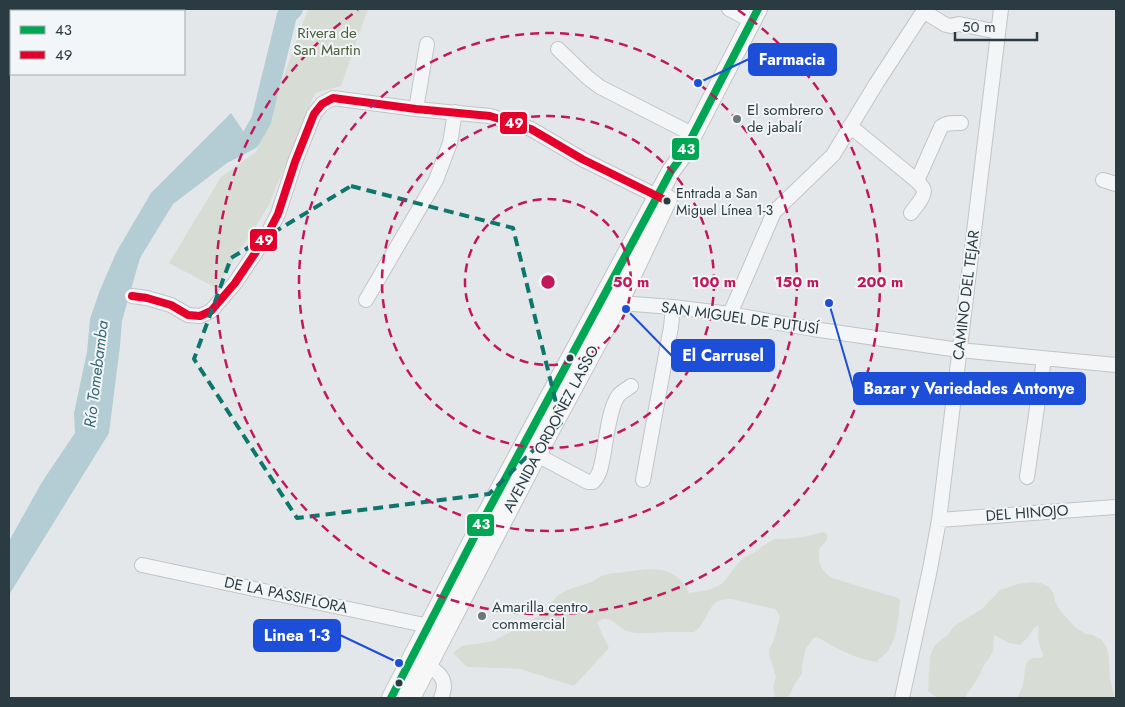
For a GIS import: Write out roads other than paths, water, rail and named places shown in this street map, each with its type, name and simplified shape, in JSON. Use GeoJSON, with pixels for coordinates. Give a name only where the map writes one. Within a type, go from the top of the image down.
{"type":"FeatureCollection","features":[{"type":"Feature","properties":{"kind":"main road","name":"AVENIDA ORDOÑEZ LASSO"},"geometry":{"type":"LineString","coordinates":[[411,698],[537,455],[611,299],[662,199],[671,171],[682,156],[755,15]]}},
{"type":"Feature","properties":{"kind":"main road","name":"AVENIDA ORDOÑEZ LASSO"},"geometry":{"type":"LineString","coordinates":[[392,698],[482,522],[536,423],[611,299]]}},
{"type":"Feature","properties":{"kind":"street"},"geometry":{"type":"LineString","coordinates":[[729,9],[755,15]]}},
{"type":"Feature","properties":{"kind":"street","name":"CAMINO DEL TEJAR"},"geometry":{"type":"LineString","coordinates":[[902,698],[939,520],[1001,9]]}},
{"type":"Feature","properties":{"kind":"street"},"geometry":{"type":"LineString","coordinates":[[730,314],[774,212],[833,155],[924,10],[946,25],[959,24],[998,32]]}},
{"type":"Feature","properties":{"kind":"street"},"geometry":{"type":"LineString","coordinates":[[416,109],[427,44]]}},
{"type":"Feature","properties":{"kind":"street"},"geometry":{"type":"LineString","coordinates":[[558,50],[600,87],[692,134]]}},
{"type":"Feature","properties":{"kind":"street"},"geometry":{"type":"LineString","coordinates":[[132,296],[171,305],[188,315],[200,316],[211,311],[235,283],[266,237],[278,214],[295,162],[314,114],[322,104],[333,98],[490,116],[531,129],[582,159],[662,199]]}},
{"type":"Feature","properties":{"kind":"street"},"geometry":{"type":"LineString","coordinates":[[366,300],[436,180],[450,143],[455,112]]}},
{"type":"Feature","properties":{"kind":"street"},"geometry":{"type":"LineString","coordinates":[[917,181],[942,127],[948,123],[961,123]]}},
{"type":"Feature","properties":{"kind":"street"},"geometry":{"type":"LineString","coordinates":[[850,126],[923,188],[923,195],[911,213]]}},
{"type":"Feature","properties":{"kind":"street","name":"SAN MIGUEL DE PUTUSÍ"},"geometry":{"type":"LineString","coordinates":[[611,299],[730,314],[960,350],[1116,366]]}},
{"type":"Feature","properties":{"kind":"street"},"geometry":{"type":"LineString","coordinates":[[643,480],[673,307]]}},
{"type":"Feature","properties":{"kind":"street"},"geometry":{"type":"LineString","coordinates":[[1027,476],[1044,359]]}},
{"type":"Feature","properties":{"kind":"street"},"geometry":{"type":"LineString","coordinates":[[537,455],[588,482],[593,482],[598,478],[601,467],[614,402],[619,394],[631,386]]}},
{"type":"Feature","properties":{"kind":"street","name":"DEL HINOJO"},"geometry":{"type":"LineString","coordinates":[[939,520],[1116,506]]}},
{"type":"Feature","properties":{"kind":"street","name":"DE LA PASSIFLORA"},"geometry":{"type":"LineString","coordinates":[[142,564],[429,626]]}},
{"type":"Feature","properties":{"kind":"street"},"geometry":{"type":"LineString","coordinates":[[427,666],[436,670],[441,676],[444,686],[441,698]]}},
{"type":"Feature","properties":{"kind":"water"},"geometry":{"type":"Polygon","coordinates":[[[231,113],[252,144],[173,204],[140,258],[122,321],[109,433],[9,595],[9,541],[42,482],[75,433],[74,413],[87,352],[90,319],[117,251],[151,193],[231,113]]]}},
{"type":"Feature","properties":{"kind":"waterway","name":"Río Tomebamba"},"geometry":{"type":"LineString","coordinates":[[225,153],[250,140],[261,121],[287,15],[293,9]]}},
{"type":"Feature","properties":{"kind":"place","name":"Farmacia"},"geometry":{"type":"Point","coordinates":[698,83]}},
{"type":"Feature","properties":{"kind":"place","name":"El sombrero de jabalí"},"geometry":{"type":"Point","coordinates":[737,119]}},
{"type":"Feature","properties":{"kind":"place","name":"Entrada a San Miguel Línea 1-3"},"geometry":{"type":"Point","coordinates":[667,201]}},
{"type":"Feature","properties":{"kind":"place","name":"Bazar y Variedades Antonye"},"geometry":{"type":"Point","coordinates":[829,303]}},
{"type":"Feature","properties":{"kind":"place","name":"El Carrusel"},"geometry":{"type":"Point","coordinates":[626,309]}},
{"type":"Feature","properties":{"kind":"place","name":"Amarilla centro commercial"},"geometry":{"type":"Point","coordinates":[482,616]}},
{"type":"Feature","properties":{"kind":"place","name":"Linea 1-3"},"geometry":{"type":"Point","coordinates":[399,663]}},
{"type":"Feature","properties":{"kind":"park label","name":"Rivera de San Martin"},"geometry":{"type":"Point","coordinates":[327,42]}}]}
